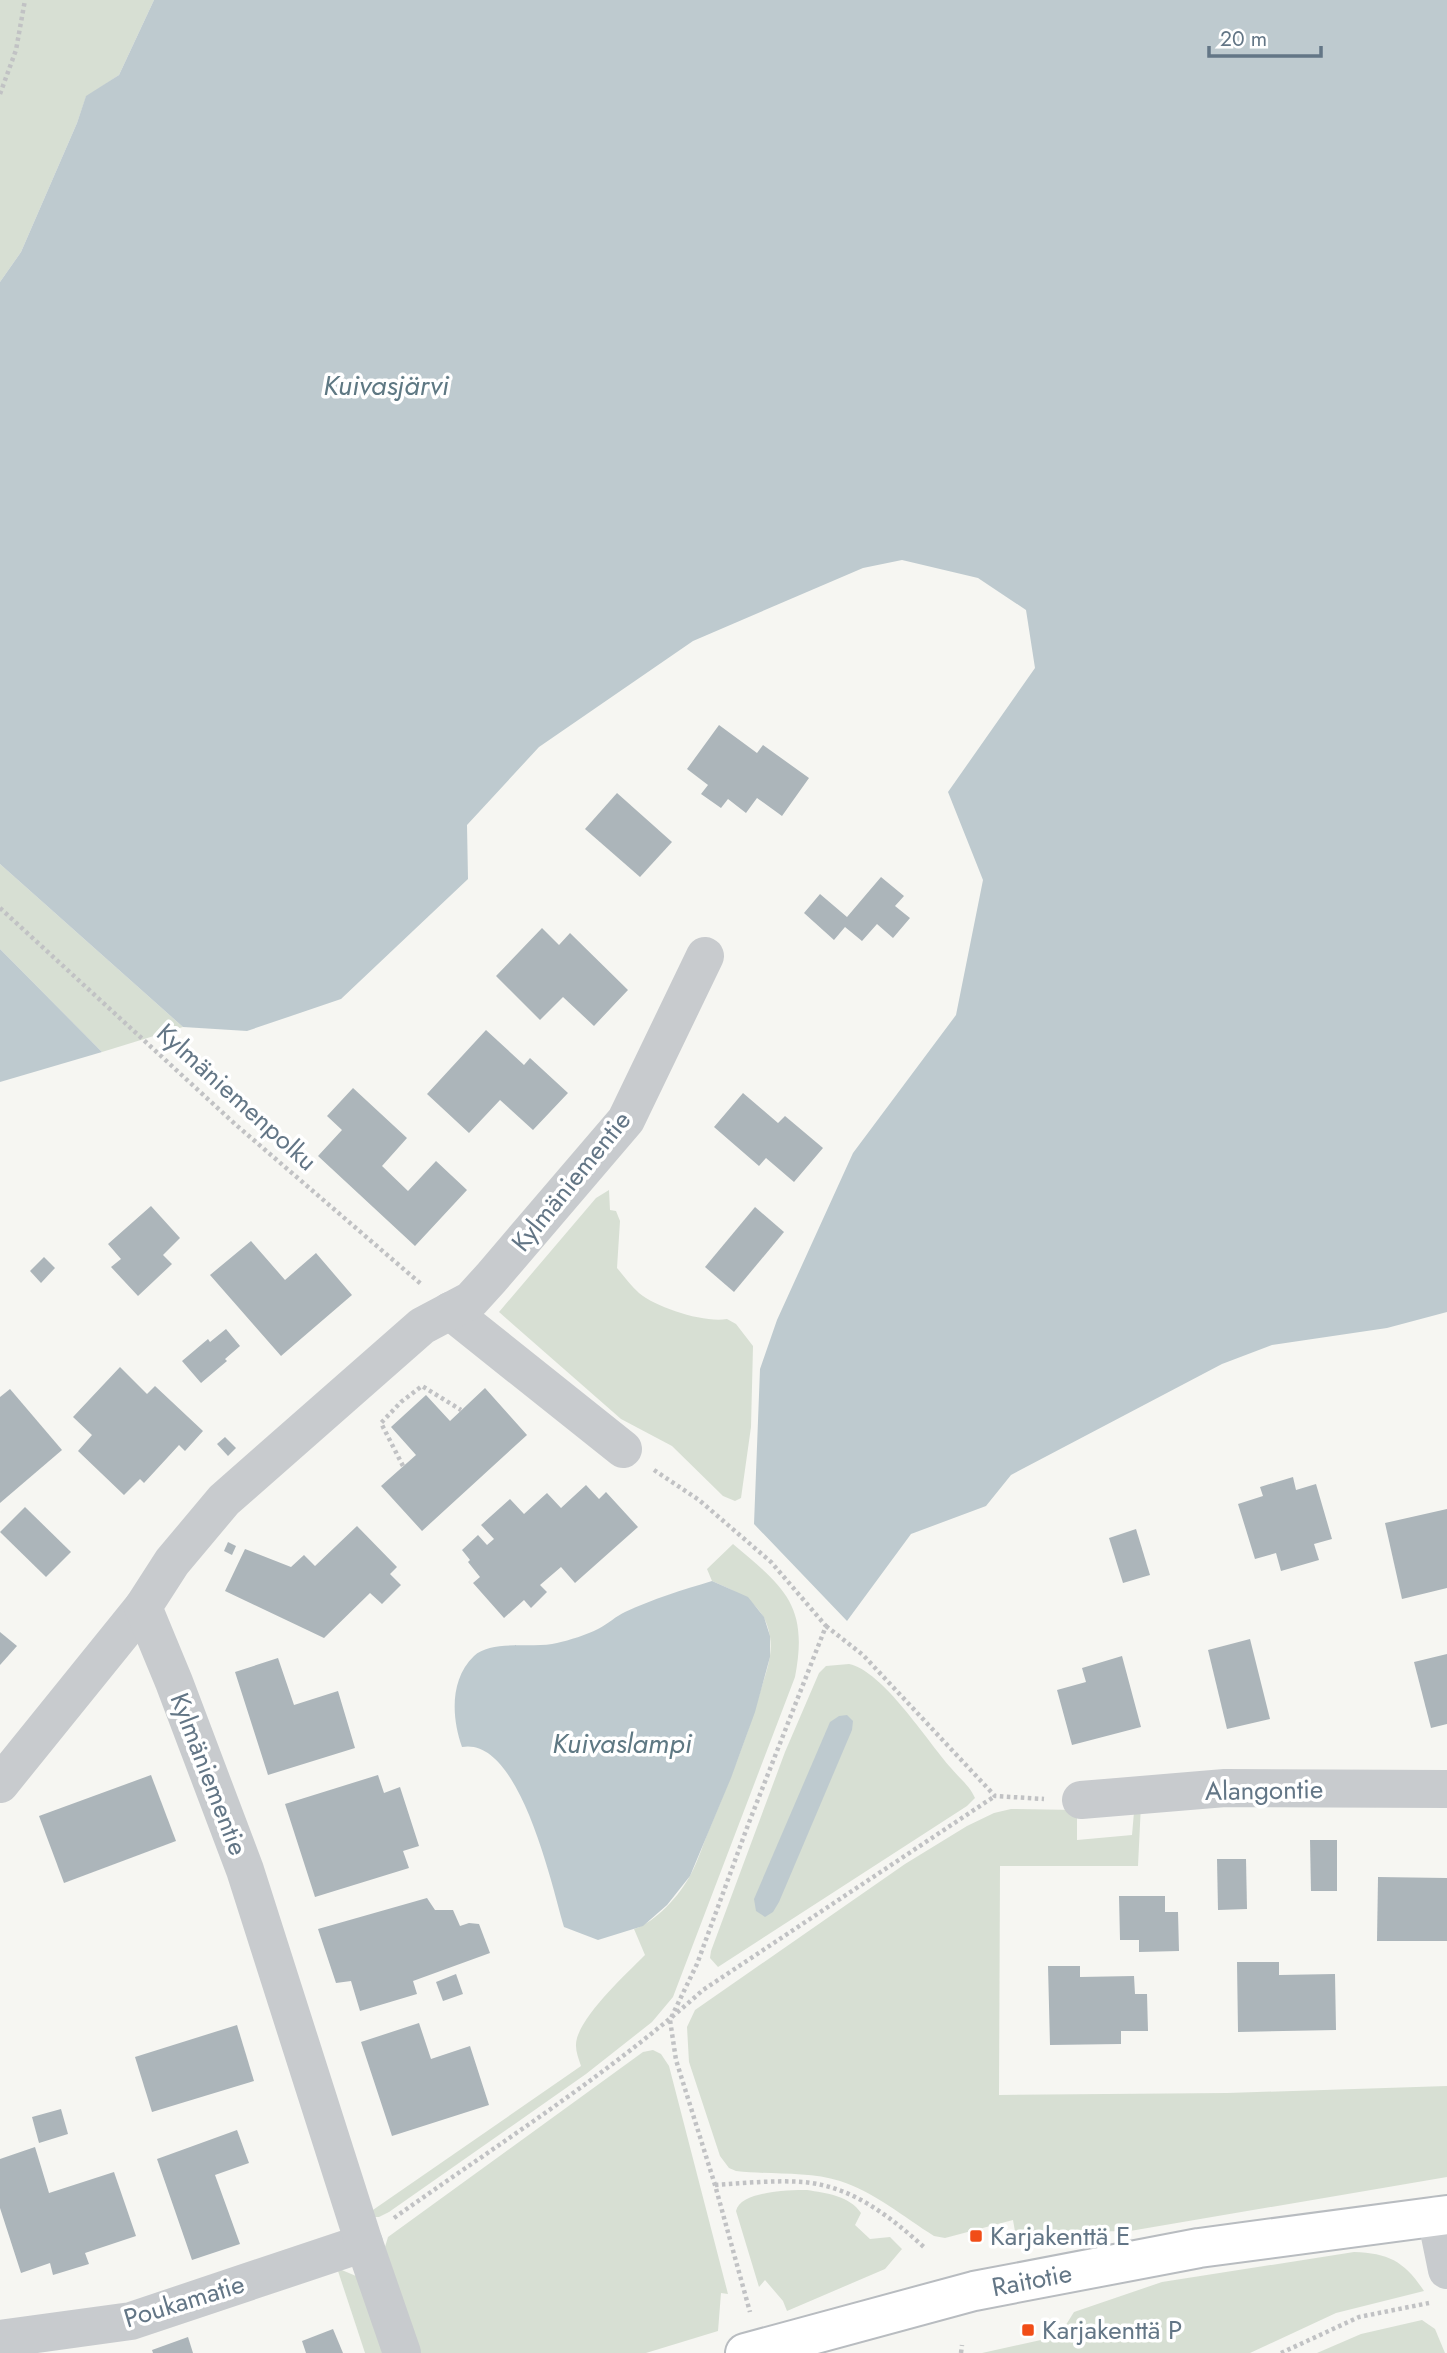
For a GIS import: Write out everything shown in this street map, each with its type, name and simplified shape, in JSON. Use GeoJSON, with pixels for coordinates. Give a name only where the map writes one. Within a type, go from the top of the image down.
{"type":"FeatureCollection","features":[{"type":"Feature","properties":{"kind":"main road","name":"Raitotie"},"geometry":{"type":"LineString","coordinates":[[748,2337],[1199,2248],[1441,2216]]}},
{"type":"Feature","properties":{"kind":"street","name":"Kylmäniementie"},"geometry":{"type":"LineString","coordinates":[[402,2353],[364,2243],[245,1870],[143,1607],[172,1562],[224,1500],[422,1326],[471,1300],[491,1278],[626,1120],[705,956]]}},
{"type":"Feature","properties":{"kind":"street"},"geometry":{"type":"LineString","coordinates":[[450,1311],[623,1449]]}},
{"type":"Feature","properties":{"kind":"street"},"geometry":{"type":"LineString","coordinates":[[0,1784],[143,1607]]}},
{"type":"Feature","properties":{"kind":"street","name":"Alangontie"},"geometry":{"type":"LineString","coordinates":[[1081,1800],[1224,1788],[1447,1788]]}},
{"type":"Feature","properties":{"kind":"street"},"geometry":{"type":"LineString","coordinates":[[1441,2216],[1441,2286]]}},
{"type":"Feature","properties":{"kind":"street","name":"Poukamatie"},"geometry":{"type":"LineString","coordinates":[[0,2339],[131,2321],[364,2243]]}},
{"type":"Feature","properties":{"kind":"path"},"geometry":{"type":"LineString","coordinates":[[0,94],[16,50],[26,2],[31,0]]}},
{"type":"Feature","properties":{"kind":"path","name":"Kylmäniemenpolku"},"geometry":{"type":"LineString","coordinates":[[0,908],[235,1124],[379,1246],[450,1311]]}},
{"type":"Feature","properties":{"kind":"path"},"geometry":{"type":"LineString","coordinates":[[403,1466],[381,1423],[401,1402],[422,1386],[461,1410]]}},
{"type":"Feature","properties":{"kind":"path"},"geometry":{"type":"LineString","coordinates":[[623,1449],[699,1500],[771,1562],[826,1626],[863,1655],[995,1796]]}},
{"type":"Feature","properties":{"kind":"path"},"geometry":{"type":"LineString","coordinates":[[748,2337],[715,2185],[676,2060],[670,2020],[697,1964],[826,1626]]}},
{"type":"Feature","properties":{"kind":"path"},"geometry":{"type":"LineString","coordinates":[[364,2243],[387,2223],[592,2079],[670,2020],[703,1990],[995,1796],[1081,1800]]}},
{"type":"Feature","properties":{"kind":"path"},"geometry":{"type":"LineString","coordinates":[[715,2185],[803,2182],[834,2187],[895,2220],[926,2249]]}},
{"type":"Feature","properties":{"kind":"path"},"geometry":{"type":"LineString","coordinates":[[1282,2353],[1359,2317],[1441,2286]]}},
{"type":"Feature","properties":{"kind":"path"},"geometry":{"type":"LineString","coordinates":[[961,2353],[962,2345]]}},
{"type":"Feature","properties":{"kind":"shaded area"},"geometry":{"type":"Polygon","coordinates":[[[0,0],[154,0],[119,75],[86,97],[21,252],[0,282],[0,0]]]}},
{"type":"Feature","properties":{"kind":"shaded area"},"geometry":{"type":"Polygon","coordinates":[[[0,864],[183,1027],[102,1052],[0,949],[0,864]]]}},
{"type":"Feature","properties":{"kind":"shaded area"},"geometry":{"type":"Polygon","coordinates":[[[609,1190],[610,1210],[616,1211],[620,1221],[617,1268],[633,1287],[647,1299],[681,1313],[706,1319],[727,1319],[736,1324],[753,1346],[751,1427],[741,1498],[735,1501],[723,1496],[672,1446],[621,1419],[499,1312],[596,1198],[609,1190]]]}},
{"type":"Feature","properties":{"kind":"shaded area"},"geometry":{"type":"Polygon","coordinates":[[[733,1544],[779,1586],[795,1615],[798,1652],[795,1677],[673,1997],[652,2022],[586,2074],[389,2212],[373,2217],[370,2212],[581,2066],[576,2045],[581,2028],[606,1994],[645,1955],[634,1929],[667,1907],[691,1874],[744,1740],[770,1657],[770,1637],[763,1616],[741,1595],[712,1581],[707,1569],[733,1544]]]}},
{"type":"Feature","properties":{"kind":"shaded area"},"geometry":{"type":"Polygon","coordinates":[[[849,1664],[862,1669],[890,1693],[975,1798],[967,1806],[718,1967],[710,1958],[711,1951],[785,1752],[819,1673],[826,1666],[849,1664]]]}},
{"type":"Feature","properties":{"kind":"shaded area"},"geometry":{"type":"Polygon","coordinates":[[[1141,1804],[1138,1866],[1000,1866],[999,2095],[1227,2093],[1447,2086],[1447,2177],[1130,2231],[1064,2232],[1017,2243],[1013,2220],[945,2238],[934,2236],[877,2198],[840,2181],[815,2176],[736,2171],[729,2168],[720,2156],[689,2062],[687,2027],[695,2010],[905,1864],[967,1826],[994,1813],[1011,1809],[1077,1810],[1077,1840],[1132,1835],[1134,1812],[1141,1804]]]}},
{"type":"Feature","properties":{"kind":"shaded area"},"geometry":{"type":"Polygon","coordinates":[[[653,2050],[661,2054],[669,2066],[728,2294],[721,2293],[718,2331],[646,2353],[420,2353],[385,2247],[388,2237],[643,2052],[653,2050]]]}},
{"type":"Feature","properties":{"kind":"shaded area"},"geometry":{"type":"Polygon","coordinates":[[[807,2190],[837,2196],[851,2203],[861,2213],[855,2225],[870,2239],[890,2237],[902,2249],[885,2269],[787,2311],[783,2301],[765,2280],[759,2287],[736,2211],[746,2199],[756,2196],[778,2191],[807,2190]]]}},
{"type":"Feature","properties":{"kind":"shaded area"},"geometry":{"type":"Polygon","coordinates":[[[1354,2252],[1377,2254],[1395,2261],[1410,2273],[1424,2291],[1336,2313],[1250,2353],[982,2353],[1059,2336],[1074,2312],[1162,2282],[1354,2252]]]}},
{"type":"Feature","properties":{"kind":"shaded area"},"geometry":{"type":"Polygon","coordinates":[[[337,2268],[356,2276],[385,2353],[365,2353],[337,2268]]]}},
{"type":"Feature","properties":{"kind":"shaded area"},"geometry":{"type":"Polygon","coordinates":[[[1422,2320],[1435,2329],[1445,2353],[1317,2353],[1361,2334],[1422,2320]]]}},
{"type":"Feature","properties":{"kind":"water","name":"Kuivasjärvi"},"geometry":{"type":"Polygon","coordinates":[[[154,0],[1447,0],[1447,1312],[1387,1328],[1272,1345],[1222,1364],[1011,1475],[986,1506],[911,1534],[847,1621],[754,1524],[760,1369],[777,1320],[853,1153],[956,1015],[983,880],[948,792],[1035,668],[1026,610],[978,578],[902,560],[863,568],[693,641],[539,747],[467,825],[468,879],[341,999],[247,1031],[183,1027],[0,864],[0,282],[21,252],[86,96],[119,75],[154,0]]]}},
{"type":"Feature","properties":{"kind":"water"},"geometry":{"type":"Polygon","coordinates":[[[0,949],[102,1052],[0,1082],[0,949]]]}},
{"type":"Feature","properties":{"kind":"water","name":"Kuivaslampi"},"geometry":{"type":"Polygon","coordinates":[[[712,1581],[748,1597],[764,1617],[770,1636],[770,1657],[755,1712],[690,1876],[667,1905],[643,1926],[598,1940],[564,1927],[530,1818],[517,1789],[501,1765],[483,1750],[462,1747],[455,1712],[460,1676],[474,1656],[482,1651],[502,1646],[548,1645],[573,1639],[598,1629],[636,1607],[712,1581]]]}},
{"type":"Feature","properties":{"kind":"water"},"geometry":{"type":"Polygon","coordinates":[[[847,1715],[853,1721],[852,1730],[779,1902],[773,1912],[765,1917],[756,1911],[754,1899],[830,1722],[839,1716],[847,1715]]]}},
{"type":"Feature","properties":{"kind":"building"},"geometry":{"type":"Polygon","coordinates":[[[719,725],[757,753],[763,745],[809,778],[782,816],[757,798],[746,813],[728,799],[721,808],[701,794],[708,785],[687,769],[719,725]]]}},
{"type":"Feature","properties":{"kind":"building"},"geometry":{"type":"Polygon","coordinates":[[[617,793],[672,842],[640,877],[585,829],[617,793]]]}},
{"type":"Feature","properties":{"kind":"building"},"geometry":{"type":"Polygon","coordinates":[[[881,877],[904,896],[895,906],[910,918],[893,938],[877,924],[862,941],[845,927],[834,940],[804,913],[820,894],[847,917],[881,877]]]}},
{"type":"Feature","properties":{"kind":"building"},"geometry":{"type":"Polygon","coordinates":[[[542,928],[559,945],[570,933],[628,990],[594,1026],[563,997],[540,1020],[496,976],[542,928]]]}},
{"type":"Feature","properties":{"kind":"building"},"geometry":{"type":"Polygon","coordinates":[[[486,1030],[524,1065],[530,1058],[568,1093],[533,1130],[500,1100],[469,1133],[427,1094],[486,1030]]]}},
{"type":"Feature","properties":{"kind":"building"},"geometry":{"type":"Polygon","coordinates":[[[353,1088],[407,1138],[382,1166],[408,1191],[436,1161],[467,1190],[415,1246],[318,1156],[342,1130],[327,1116],[353,1088]]]}},
{"type":"Feature","properties":{"kind":"building"},"geometry":{"type":"Polygon","coordinates":[[[743,1093],[778,1123],[785,1116],[823,1148],[794,1182],[766,1158],[759,1166],[714,1127],[743,1093]]]}},
{"type":"Feature","properties":{"kind":"building"},"geometry":{"type":"Polygon","coordinates":[[[151,1206],[180,1238],[163,1255],[172,1264],[138,1296],[111,1267],[121,1259],[108,1244],[151,1206]]]}},
{"type":"Feature","properties":{"kind":"building"},"geometry":{"type":"Polygon","coordinates":[[[755,1207],[784,1232],[734,1292],[705,1267],[755,1207]]]}},
{"type":"Feature","properties":{"kind":"building"},"geometry":{"type":"Polygon","coordinates":[[[251,1241],[285,1280],[316,1253],[352,1295],[281,1356],[210,1275],[251,1241]]]}},
{"type":"Feature","properties":{"kind":"building"},"geometry":{"type":"Polygon","coordinates":[[[44,1257],[55,1268],[41,1283],[30,1271],[44,1257]]]}},
{"type":"Feature","properties":{"kind":"building"},"geometry":{"type":"Polygon","coordinates":[[[226,1329],[240,1346],[201,1383],[182,1361],[208,1339],[210,1342],[226,1329]]]}},
{"type":"Feature","properties":{"kind":"building"},"geometry":{"type":"Polygon","coordinates":[[[120,1367],[147,1394],[155,1386],[203,1431],[185,1451],[179,1445],[144,1483],[140,1479],[124,1495],[78,1451],[92,1435],[73,1417],[120,1367]]]}},
{"type":"Feature","properties":{"kind":"building"},"geometry":{"type":"Polygon","coordinates":[[[485,1388],[527,1435],[422,1531],[381,1486],[416,1455],[391,1427],[426,1395],[450,1421],[485,1388]]]}},
{"type":"Feature","properties":{"kind":"building"},"geometry":{"type":"Polygon","coordinates":[[[10,1389],[62,1450],[0,1503],[0,1397],[10,1389]]]}},
{"type":"Feature","properties":{"kind":"building"},"geometry":{"type":"Polygon","coordinates":[[[225,1437],[236,1448],[228,1456],[217,1444],[225,1437]]]}},
{"type":"Feature","properties":{"kind":"building"},"geometry":{"type":"Polygon","coordinates":[[[1293,1477],[1296,1490],[1316,1484],[1332,1539],[1314,1544],[1319,1560],[1281,1571],[1276,1553],[1255,1559],[1238,1504],[1263,1496],[1260,1487],[1293,1477]]]}},
{"type":"Feature","properties":{"kind":"building"},"geometry":{"type":"Polygon","coordinates":[[[586,1485],[599,1499],[606,1492],[638,1527],[575,1583],[561,1567],[540,1585],[547,1592],[531,1608],[524,1600],[504,1618],[473,1583],[480,1577],[462,1550],[478,1535],[487,1545],[494,1539],[481,1525],[510,1499],[524,1514],[547,1493],[561,1508],[586,1485]]]}},
{"type":"Feature","properties":{"kind":"building"},"geometry":{"type":"Polygon","coordinates":[[[25,1507],[71,1552],[46,1577],[0,1532],[25,1507]]]}},
{"type":"Feature","properties":{"kind":"building"},"geometry":{"type":"Polygon","coordinates":[[[1447,1509],[1447,1588],[1402,1599],[1385,1523],[1447,1509]]]}},
{"type":"Feature","properties":{"kind":"building"},"geometry":{"type":"Polygon","coordinates":[[[357,1526],[397,1567],[390,1574],[401,1585],[382,1604],[370,1593],[324,1638],[225,1591],[245,1549],[291,1567],[304,1555],[315,1566],[357,1526]]]}},
{"type":"Feature","properties":{"kind":"building"},"geometry":{"type":"Polygon","coordinates":[[[1136,1529],[1150,1575],[1123,1583],[1109,1538],[1136,1529]]]}},
{"type":"Feature","properties":{"kind":"building"},"geometry":{"type":"Polygon","coordinates":[[[228,1542],[236,1546],[232,1555],[224,1551],[228,1542]]]}},
{"type":"Feature","properties":{"kind":"building"},"geometry":{"type":"Polygon","coordinates":[[[0,1632],[17,1646],[0,1665],[0,1632]]]}},
{"type":"Feature","properties":{"kind":"building"},"geometry":{"type":"Polygon","coordinates":[[[1250,1639],[1270,1719],[1227,1729],[1208,1650],[1250,1639]]]}},
{"type":"Feature","properties":{"kind":"building"},"geometry":{"type":"Polygon","coordinates":[[[1447,1654],[1447,1724],[1431,1728],[1414,1662],[1447,1654]]]}},
{"type":"Feature","properties":{"kind":"building"},"geometry":{"type":"Polygon","coordinates":[[[1122,1656],[1141,1727],[1072,1745],[1057,1690],[1086,1682],[1082,1668],[1122,1656]]]}},
{"type":"Feature","properties":{"kind":"building"},"geometry":{"type":"Polygon","coordinates":[[[278,1658],[294,1705],[338,1691],[355,1748],[268,1775],[235,1672],[278,1658]]]}},
{"type":"Feature","properties":{"kind":"building"},"geometry":{"type":"Polygon","coordinates":[[[151,1775],[176,1841],[64,1883],[39,1816],[151,1775]]]}},
{"type":"Feature","properties":{"kind":"building"},"geometry":{"type":"Polygon","coordinates":[[[378,1775],[384,1793],[400,1787],[419,1846],[403,1851],[409,1868],[315,1897],[285,1804],[378,1775]]]}},
{"type":"Feature","properties":{"kind":"building"},"geometry":{"type":"Polygon","coordinates":[[[1310,1840],[1337,1840],[1337,1891],[1311,1891],[1310,1840]]]}},
{"type":"Feature","properties":{"kind":"building"},"geometry":{"type":"Polygon","coordinates":[[[1217,1859],[1246,1859],[1247,1909],[1218,1910],[1217,1859]]]}},
{"type":"Feature","properties":{"kind":"building"},"geometry":{"type":"Polygon","coordinates":[[[1378,1877],[1447,1878],[1447,1941],[1377,1941],[1378,1877]]]}},
{"type":"Feature","properties":{"kind":"building"},"geometry":{"type":"Polygon","coordinates":[[[1119,1896],[1165,1896],[1165,1912],[1178,1912],[1179,1951],[1139,1952],[1139,1940],[1120,1940],[1119,1896]]]}},
{"type":"Feature","properties":{"kind":"building"},"geometry":{"type":"Polygon","coordinates":[[[427,1898],[435,1910],[453,1910],[460,1926],[479,1924],[490,1953],[413,1981],[417,1994],[360,2011],[351,1981],[336,1983],[318,1929],[427,1898]]]}},
{"type":"Feature","properties":{"kind":"building"},"geometry":{"type":"Polygon","coordinates":[[[1237,1962],[1279,1962],[1279,1975],[1335,1974],[1336,2030],[1238,2032],[1237,1962]]]}},
{"type":"Feature","properties":{"kind":"building"},"geometry":{"type":"Polygon","coordinates":[[[1048,1966],[1080,1966],[1080,1977],[1134,1976],[1135,1994],[1147,1994],[1148,2031],[1121,2031],[1121,2044],[1050,2045],[1048,1966]]]}},
{"type":"Feature","properties":{"kind":"building"},"geometry":{"type":"Polygon","coordinates":[[[456,1974],[463,1994],[443,2001],[436,1982],[456,1974]]]}},
{"type":"Feature","properties":{"kind":"building"},"geometry":{"type":"Polygon","coordinates":[[[419,2023],[431,2059],[470,2046],[489,2105],[392,2136],[361,2042],[419,2023]]]}},
{"type":"Feature","properties":{"kind":"building"},"geometry":{"type":"Polygon","coordinates":[[[237,2025],[254,2081],[152,2112],[135,2057],[237,2025]]]}},
{"type":"Feature","properties":{"kind":"building"},"geometry":{"type":"Polygon","coordinates":[[[61,2109],[68,2134],[39,2143],[32,2117],[61,2109]]]}},
{"type":"Feature","properties":{"kind":"building"},"geometry":{"type":"Polygon","coordinates":[[[237,2130],[249,2163],[215,2175],[240,2244],[192,2260],[157,2159],[237,2130]]]}},
{"type":"Feature","properties":{"kind":"building"},"geometry":{"type":"Polygon","coordinates":[[[35,2147],[49,2193],[114,2172],[136,2236],[85,2253],[89,2264],[53,2275],[50,2263],[21,2273],[0,2208],[0,2159],[35,2147]]]}},
{"type":"Feature","properties":{"kind":"building"},"geometry":{"type":"Polygon","coordinates":[[[333,2329],[343,2353],[306,2353],[302,2341],[333,2329]]]}},
{"type":"Feature","properties":{"kind":"building"},"geometry":{"type":"Polygon","coordinates":[[[188,2337],[193,2353],[153,2353],[152,2350],[188,2337]]]}},
{"type":"Feature","properties":{"kind":"place","name":"Karjakenttä E"},"geometry":{"type":"Point","coordinates":[976,2236]}},
{"type":"Feature","properties":{"kind":"place","name":"Karjakenttä P"},"geometry":{"type":"Point","coordinates":[1028,2330]}}]}
